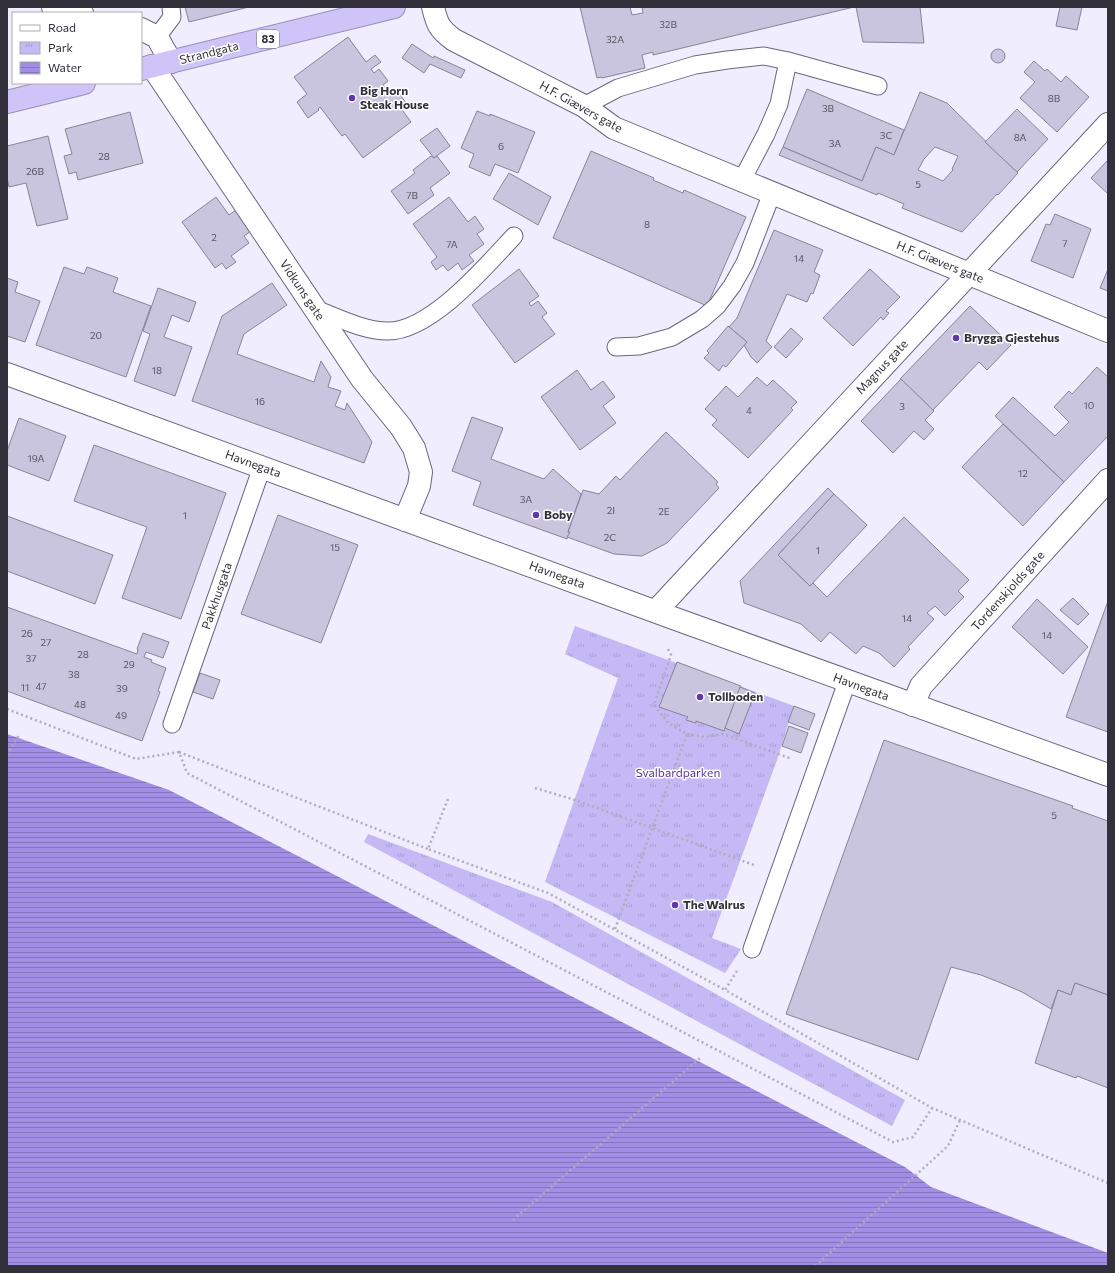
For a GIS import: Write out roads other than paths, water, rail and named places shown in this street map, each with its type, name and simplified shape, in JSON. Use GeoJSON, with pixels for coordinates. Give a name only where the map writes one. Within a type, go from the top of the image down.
{"type":"FeatureCollection","features":[{"type":"Feature","properties":{"kind":"highway","name":"Strandgata"},"geometry":{"type":"LineString","coordinates":[[155,66],[372,10],[394,7]]}},
{"type":"Feature","properties":{"kind":"highway"},"geometry":{"type":"LineString","coordinates":[[7,102],[80,84]]}},
{"type":"Feature","properties":{"kind":"street"},"geometry":{"type":"LineString","coordinates":[[53,7],[77,12]]}},
{"type":"Feature","properties":{"kind":"street","name":"H.F. Giævers gate"},"geometry":{"type":"LineString","coordinates":[[432,7],[436,21],[442,31],[454,40],[584,106],[614,128],[1108,331]]}},
{"type":"Feature","properties":{"kind":"street","name":"Vidkuns gate"},"geometry":{"type":"LineString","coordinates":[[149,33],[155,66],[362,379],[401,427],[414,448],[421,472],[419,486],[406,520]]}},
{"type":"Feature","properties":{"kind":"street","name":"Magnus gate"},"geometry":{"type":"LineString","coordinates":[[666,615],[968,274],[1108,124]]}},
{"type":"Feature","properties":{"kind":"street","name":"Havnegata"},"geometry":{"type":"LineString","coordinates":[[7,374],[847,682],[1108,775]]}},
{"type":"Feature","properties":{"kind":"street","name":"Tordenskjolds gate"},"geometry":{"type":"LineString","coordinates":[[913,705],[921,686],[1108,480]]}},
{"type":"Feature","properties":{"kind":"lane"},"geometry":{"type":"LineString","coordinates":[[149,33],[172,17],[170,7]]}},
{"type":"Feature","properties":{"kind":"lane"},"geometry":{"type":"LineString","coordinates":[[584,106],[618,88],[695,65],[764,56],[788,61],[878,86]]}},
{"type":"Feature","properties":{"kind":"lane"},"geometry":{"type":"LineString","coordinates":[[742,180],[766,134],[779,104],[788,61]]}},
{"type":"Feature","properties":{"kind":"lane"},"geometry":{"type":"LineString","coordinates":[[616,347],[639,346],[672,337],[702,319],[717,306],[732,286],[745,264],[772,193]]}},
{"type":"Feature","properties":{"kind":"lane"},"geometry":{"type":"LineString","coordinates":[[315,309],[364,327],[387,331],[406,328],[419,322],[437,310],[479,273],[514,236]]}},
{"type":"Feature","properties":{"kind":"lane","name":"Pakkhusgata"},"geometry":{"type":"LineString","coordinates":[[172,724],[262,467]]}},
{"type":"Feature","properties":{"kind":"lane"},"geometry":{"type":"LineString","coordinates":[[752,949],[847,682]]}},
{"type":"Feature","properties":{"kind":"water"},"geometry":{"type":"Polygon","coordinates":[[[7,734],[169,790],[905,1167],[931,1187],[1108,1253],[1108,1266],[7,1266],[7,734]]]}},
{"type":"Feature","properties":{"kind":"place","name":"Big Horn Steak House"},"geometry":{"type":"Point","coordinates":[352,98]}},
{"type":"Feature","properties":{"kind":"place","name":"Brygga Gjestehus"},"geometry":{"type":"Point","coordinates":[956,338]}},
{"type":"Feature","properties":{"kind":"place","name":"Boby"},"geometry":{"type":"Point","coordinates":[536,515]}},
{"type":"Feature","properties":{"kind":"place","name":"Tollboden"},"geometry":{"type":"Point","coordinates":[700,697]}},
{"type":"Feature","properties":{"kind":"place","name":"The Walrus"},"geometry":{"type":"Point","coordinates":[675,905]}},
{"type":"Feature","properties":{"kind":"park label","name":"Svalbardparken"},"geometry":{"type":"Point","coordinates":[678,773]}}]}
